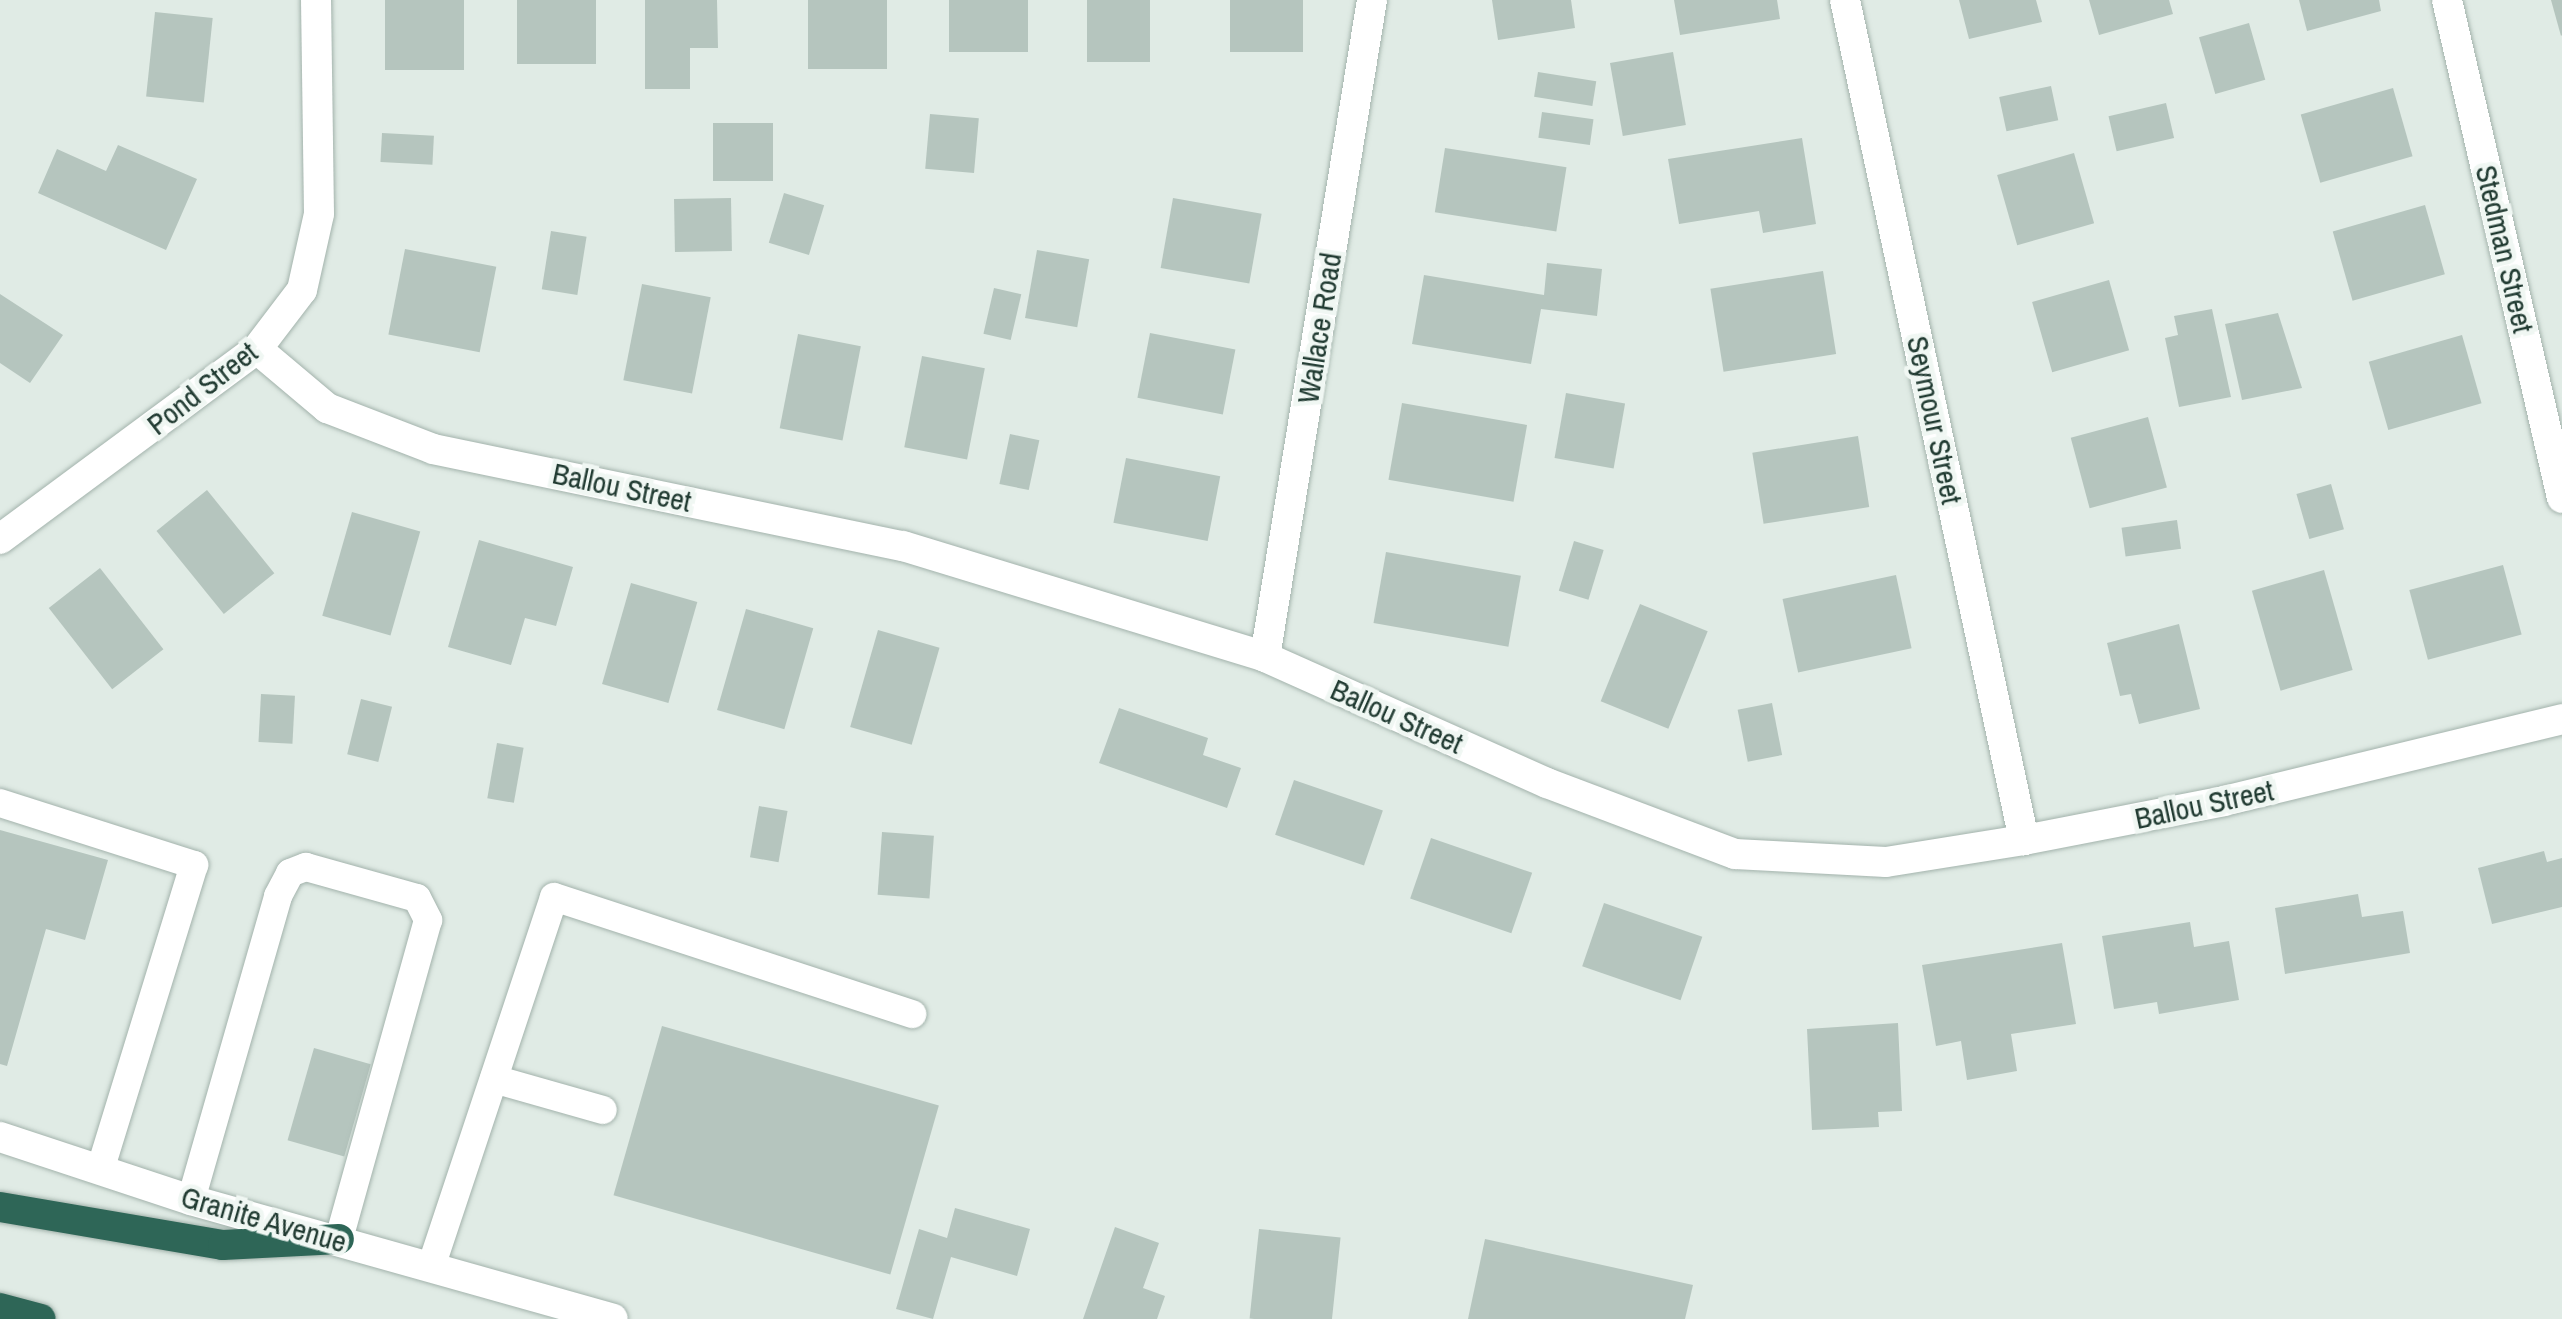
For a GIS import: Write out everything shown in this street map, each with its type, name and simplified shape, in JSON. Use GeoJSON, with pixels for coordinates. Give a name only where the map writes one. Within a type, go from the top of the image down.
{"type":"FeatureCollection","features":[{"type":"Feature","properties":{"kind":"highway"},"geometry":{"type":"LineString","coordinates":[[0,1207],[223,1246],[339,1239]]}},
{"type":"Feature","properties":{"kind":"highway"},"geometry":{"type":"LineString","coordinates":[[0,1308],[41,1319]]}},
{"type":"Feature","properties":{"kind":"street","name":"Pond Street"},"geometry":{"type":"LineString","coordinates":[[0,539],[257,349],[302,290],[319,214],[316,0]]}},
{"type":"Feature","properties":{"kind":"street","name":"Wallace Road"},"geometry":{"type":"LineString","coordinates":[[1265,657],[1372,0]]}},
{"type":"Feature","properties":{"kind":"street","name":"Seymour Street"},"geometry":{"type":"LineString","coordinates":[[1845,0],[2024,840]]}},
{"type":"Feature","properties":{"kind":"street","name":"Stedman Street"},"geometry":{"type":"LineString","coordinates":[[2447,0],[2562,498]]}},
{"type":"Feature","properties":{"kind":"street","name":"Ballou Street"},"geometry":{"type":"LineString","coordinates":[[257,349],[327,408],[433,449],[903,546],[1265,657],[1548,783],[1735,854],[1886,862],[2024,840],[2224,801],[2562,719]]}},
{"type":"Feature","properties":{"kind":"street","name":"Granite Avenue"},"geometry":{"type":"LineString","coordinates":[[0,1137],[191,1200],[613,1319]]}},
{"type":"Feature","properties":{"kind":"lane"},"geometry":{"type":"LineString","coordinates":[[0,804],[194,865],[101,1168]]}},
{"type":"Feature","properties":{"kind":"lane"},"geometry":{"type":"LineString","coordinates":[[191,1200],[278,896],[290,873],[306,867],[417,898],[428,920],[339,1239]]}},
{"type":"Feature","properties":{"kind":"lane"},"geometry":{"type":"LineString","coordinates":[[431,1268],[554,897],[912,1014]]}},
{"type":"Feature","properties":{"kind":"lane"},"geometry":{"type":"LineString","coordinates":[[494,1080],[603,1110]]}},
{"type":"Feature","properties":{"kind":"building"},"geometry":{"type":"Polygon","coordinates":[[[385,0],[464,0],[464,70],[385,70],[385,0]]]}},
{"type":"Feature","properties":{"kind":"building"},"geometry":{"type":"Polygon","coordinates":[[[517,0],[596,0],[596,64],[517,64],[517,0]]]}},
{"type":"Feature","properties":{"kind":"building"},"geometry":{"type":"Polygon","coordinates":[[[645,0],[717,0],[718,48],[690,48],[690,89],[645,89],[645,0]]]}},
{"type":"Feature","properties":{"kind":"building"},"geometry":{"type":"Polygon","coordinates":[[[808,0],[887,0],[887,69],[808,69],[808,0]]]}},
{"type":"Feature","properties":{"kind":"building"},"geometry":{"type":"Polygon","coordinates":[[[949,0],[1028,0],[1028,52],[949,52],[949,0]]]}},
{"type":"Feature","properties":{"kind":"building"},"geometry":{"type":"Polygon","coordinates":[[[1087,0],[1150,0],[1150,62],[1087,62],[1087,0]]]}},
{"type":"Feature","properties":{"kind":"building"},"geometry":{"type":"Polygon","coordinates":[[[1230,0],[1303,0],[1303,52],[1230,52],[1230,0]]]}},
{"type":"Feature","properties":{"kind":"building"},"geometry":{"type":"Polygon","coordinates":[[[1492,0],[1571,0],[1575,28],[1498,40],[1492,0]]]}},
{"type":"Feature","properties":{"kind":"building"},"geometry":{"type":"Polygon","coordinates":[[[1674,0],[1777,0],[1780,19],[1680,35],[1674,0]]]}},
{"type":"Feature","properties":{"kind":"building"},"geometry":{"type":"Polygon","coordinates":[[[1959,0],[2036,0],[2042,22],[1969,39],[1959,0]]]}},
{"type":"Feature","properties":{"kind":"building"},"geometry":{"type":"Polygon","coordinates":[[[2089,0],[2169,0],[2173,14],[2099,35],[2089,0]]]}},
{"type":"Feature","properties":{"kind":"building"},"geometry":{"type":"Polygon","coordinates":[[[2299,0],[2379,0],[2381,11],[2307,31],[2299,0]]]}},
{"type":"Feature","properties":{"kind":"building"},"geometry":{"type":"Polygon","coordinates":[[[2551,0],[2562,0],[2561,36],[2551,0]]]}},
{"type":"Feature","properties":{"kind":"building"},"geometry":{"type":"Polygon","coordinates":[[[155,12],[213,18],[204,103],[146,97],[155,12]]]}},
{"type":"Feature","properties":{"kind":"building"},"geometry":{"type":"Polygon","coordinates":[[[2249,23],[2265,80],[2215,94],[2199,37],[2249,23]]]}},
{"type":"Feature","properties":{"kind":"building"},"geometry":{"type":"Polygon","coordinates":[[[1673,52],[1686,125],[1623,136],[1610,63],[1673,52]]]}},
{"type":"Feature","properties":{"kind":"building"},"geometry":{"type":"Polygon","coordinates":[[[1538,72],[1596,81],[1592,106],[1534,97],[1538,72]]]}},
{"type":"Feature","properties":{"kind":"building"},"geometry":{"type":"Polygon","coordinates":[[[2051,86],[2058,120],[2006,131],[1999,97],[2051,86]]]}},
{"type":"Feature","properties":{"kind":"building"},"geometry":{"type":"Polygon","coordinates":[[[2393,88],[2413,156],[2320,183],[2301,114],[2393,88]]]}},
{"type":"Feature","properties":{"kind":"building"},"geometry":{"type":"Polygon","coordinates":[[[2166,103],[2174,138],[2117,151],[2109,116],[2166,103]]]}},
{"type":"Feature","properties":{"kind":"building"},"geometry":{"type":"Polygon","coordinates":[[[1542,112],[1593,119],[1590,145],[1538,138],[1542,112]]]}},
{"type":"Feature","properties":{"kind":"building"},"geometry":{"type":"Polygon","coordinates":[[[930,114],[979,118],[974,173],[925,169],[930,114]]]}},
{"type":"Feature","properties":{"kind":"building"},"geometry":{"type":"Polygon","coordinates":[[[713,123],[773,123],[773,181],[713,181],[713,123]]]}},
{"type":"Feature","properties":{"kind":"building"},"geometry":{"type":"Polygon","coordinates":[[[382,133],[434,136],[432,165],[380,162],[382,133]]]}},
{"type":"Feature","properties":{"kind":"building"},"geometry":{"type":"Polygon","coordinates":[[[1802,138],[1816,224],[1763,233],[1759,211],[1679,224],[1668,159],[1802,138]]]}},
{"type":"Feature","properties":{"kind":"building"},"geometry":{"type":"Polygon","coordinates":[[[118,145],[197,179],[166,250],[38,193],[57,149],[106,171],[118,145]]]}},
{"type":"Feature","properties":{"kind":"building"},"geometry":{"type":"Polygon","coordinates":[[[1445,148],[1566,167],[1556,231],[1435,212],[1445,148]]]}},
{"type":"Feature","properties":{"kind":"building"},"geometry":{"type":"Polygon","coordinates":[[[2074,153],[2094,223],[2017,245],[1997,175],[2074,153]]]}},
{"type":"Feature","properties":{"kind":"building"},"geometry":{"type":"Polygon","coordinates":[[[784,193],[824,205],[809,255],[769,243],[784,193]]]}},
{"type":"Feature","properties":{"kind":"building"},"geometry":{"type":"Polygon","coordinates":[[[731,198],[732,251],[675,252],[674,199],[731,198]]]}},
{"type":"Feature","properties":{"kind":"building"},"geometry":{"type":"Polygon","coordinates":[[[1173,198],[1262,214],[1249,284],[1161,268],[1173,198]]]}},
{"type":"Feature","properties":{"kind":"building"},"geometry":{"type":"Polygon","coordinates":[[[2425,205],[2445,274],[2353,301],[2333,231],[2425,205]]]}},
{"type":"Feature","properties":{"kind":"building"},"geometry":{"type":"Polygon","coordinates":[[[551,231],[587,237],[577,295],[542,289],[551,231]]]}},
{"type":"Feature","properties":{"kind":"building"},"geometry":{"type":"Polygon","coordinates":[[[405,249],[496,267],[480,352],[388,334],[405,249]]]}},
{"type":"Feature","properties":{"kind":"building"},"geometry":{"type":"Polygon","coordinates":[[[1037,250],[1089,259],[1077,327],[1025,318],[1037,250]]]}},
{"type":"Feature","properties":{"kind":"building"},"geometry":{"type":"Polygon","coordinates":[[[1547,263],[1602,269],[1597,316],[1541,309],[1531,364],[1412,344],[1424,275],[1544,295],[1547,263]]]}},
{"type":"Feature","properties":{"kind":"building"},"geometry":{"type":"Polygon","coordinates":[[[1823,271],[1836,354],[1724,372],[1710,289],[1823,271]]]}},
{"type":"Feature","properties":{"kind":"building"},"geometry":{"type":"Polygon","coordinates":[[[2109,280],[2129,350],[2052,372],[2032,302],[2109,280]]]}},
{"type":"Feature","properties":{"kind":"building"},"geometry":{"type":"Polygon","coordinates":[[[642,284],[711,297],[692,394],[623,380],[642,284]]]}},
{"type":"Feature","properties":{"kind":"building"},"geometry":{"type":"Polygon","coordinates":[[[994,288],[1021,294],[1011,340],[983,334],[994,288]]]}},
{"type":"Feature","properties":{"kind":"building"},"geometry":{"type":"Polygon","coordinates":[[[0,294],[63,335],[30,383],[0,363],[0,294]]]}},
{"type":"Feature","properties":{"kind":"building"},"geometry":{"type":"Polygon","coordinates":[[[2212,309],[2231,397],[2179,407],[2165,338],[2178,335],[2174,316],[2212,309]]]}},
{"type":"Feature","properties":{"kind":"building"},"geometry":{"type":"Polygon","coordinates":[[[2278,313],[2302,388],[2242,400],[2225,324],[2278,313]]]}},
{"type":"Feature","properties":{"kind":"building"},"geometry":{"type":"Polygon","coordinates":[[[1150,333],[1235,350],[1223,414],[1137,398],[1150,333]]]}},
{"type":"Feature","properties":{"kind":"building"},"geometry":{"type":"Polygon","coordinates":[[[798,334],[861,346],[843,440],[780,428],[798,334]]]}},
{"type":"Feature","properties":{"kind":"building"},"geometry":{"type":"Polygon","coordinates":[[[2462,335],[2482,403],[2388,430],[2369,362],[2462,335]]]}},
{"type":"Feature","properties":{"kind":"building"},"geometry":{"type":"Polygon","coordinates":[[[922,356],[985,368],[967,460],[904,447],[922,356]]]}},
{"type":"Feature","properties":{"kind":"building"},"geometry":{"type":"Polygon","coordinates":[[[1566,393],[1625,403],[1614,468],[1555,458],[1566,393]]]}},
{"type":"Feature","properties":{"kind":"building"},"geometry":{"type":"Polygon","coordinates":[[[1402,403],[1527,425],[1514,502],[1388,480],[1402,403]]]}},
{"type":"Feature","properties":{"kind":"building"},"geometry":{"type":"Polygon","coordinates":[[[2148,417],[2167,488],[2090,508],[2071,438],[2148,417]]]}},
{"type":"Feature","properties":{"kind":"building"},"geometry":{"type":"Polygon","coordinates":[[[1010,434],[1039,440],[1029,490],[999,484],[1010,434]]]}},
{"type":"Feature","properties":{"kind":"building"},"geometry":{"type":"Polygon","coordinates":[[[1858,436],[1869,507],[1764,524],[1752,453],[1858,436]]]}},
{"type":"Feature","properties":{"kind":"building"},"geometry":{"type":"Polygon","coordinates":[[[1126,458],[1220,476],[1208,541],[1113,523],[1126,458]]]}},
{"type":"Feature","properties":{"kind":"building"},"geometry":{"type":"Polygon","coordinates":[[[2331,484],[2344,529],[2309,539],[2296,494],[2331,484]]]}},
{"type":"Feature","properties":{"kind":"building"},"geometry":{"type":"Polygon","coordinates":[[[207,490],[274,573],[224,614],[156,531],[207,490]]]}},
{"type":"Feature","properties":{"kind":"building"},"geometry":{"type":"Polygon","coordinates":[[[352,512],[420,532],[390,635],[322,616],[352,512]]]}},
{"type":"Feature","properties":{"kind":"building"},"geometry":{"type":"Polygon","coordinates":[[[2177,520],[2181,549],[2126,557],[2122,528],[2177,520]]]}},
{"type":"Feature","properties":{"kind":"building"},"geometry":{"type":"Polygon","coordinates":[[[479,540],[573,567],[556,626],[525,618],[511,665],[448,647],[479,540]]]}},
{"type":"Feature","properties":{"kind":"building"},"geometry":{"type":"Polygon","coordinates":[[[1574,541],[1604,550],[1588,600],[1559,591],[1574,541]]]}},
{"type":"Feature","properties":{"kind":"building"},"geometry":{"type":"Polygon","coordinates":[[[1386,552],[1521,576],[1508,647],[1373,623],[1386,552]]]}},
{"type":"Feature","properties":{"kind":"building"},"geometry":{"type":"Polygon","coordinates":[[[2503,565],[2522,635],[2428,660],[2409,590],[2503,565]]]}},
{"type":"Feature","properties":{"kind":"building"},"geometry":{"type":"Polygon","coordinates":[[[100,568],[163,649],[112,689],[49,608],[100,568]]]}},
{"type":"Feature","properties":{"kind":"building"},"geometry":{"type":"Polygon","coordinates":[[[2324,570],[2353,670],[2281,691],[2252,591],[2324,570]]]}},
{"type":"Feature","properties":{"kind":"building"},"geometry":{"type":"Polygon","coordinates":[[[1896,575],[1912,648],[1798,672],[1783,599],[1896,575]]]}},
{"type":"Feature","properties":{"kind":"building"},"geometry":{"type":"Polygon","coordinates":[[[631,583],[697,602],[668,703],[602,684],[631,583]]]}},
{"type":"Feature","properties":{"kind":"building"},"geometry":{"type":"Polygon","coordinates":[[[1640,604],[1708,631],[1668,729],[1601,701],[1640,604]]]}},
{"type":"Feature","properties":{"kind":"building"},"geometry":{"type":"Polygon","coordinates":[[[746,609],[813,628],[784,729],[717,710],[746,609]]]}},
{"type":"Feature","properties":{"kind":"building"},"geometry":{"type":"Polygon","coordinates":[[[2179,624],[2200,709],[2139,724],[2131,694],[2120,696],[2107,643],[2179,624]]]}},
{"type":"Feature","properties":{"kind":"building"},"geometry":{"type":"Polygon","coordinates":[[[878,630],[940,648],[912,745],[850,727],[878,630]]]}},
{"type":"Feature","properties":{"kind":"building"},"geometry":{"type":"Polygon","coordinates":[[[261,694],[295,696],[292,744],[258,742],[261,694]]]}},
{"type":"Feature","properties":{"kind":"building"},"geometry":{"type":"Polygon","coordinates":[[[361,699],[392,707],[378,762],[347,754],[361,699]]]}},
{"type":"Feature","properties":{"kind":"building"},"geometry":{"type":"Polygon","coordinates":[[[1772,703],[1782,755],[1748,762],[1738,710],[1772,703]]]}},
{"type":"Feature","properties":{"kind":"building"},"geometry":{"type":"Polygon","coordinates":[[[1119,708],[1208,738],[1203,755],[1241,768],[1227,808],[1099,763],[1119,708]]]}},
{"type":"Feature","properties":{"kind":"building"},"geometry":{"type":"Polygon","coordinates":[[[497,743],[524,748],[514,803],[487,798],[497,743]]]}},
{"type":"Feature","properties":{"kind":"building"},"geometry":{"type":"Polygon","coordinates":[[[1294,780],[1383,811],[1364,865],[1275,835],[1294,780]]]}},
{"type":"Feature","properties":{"kind":"building"},"geometry":{"type":"Polygon","coordinates":[[[759,806],[788,811],[779,862],[750,857],[759,806]]]}},
{"type":"Feature","properties":{"kind":"building"},"geometry":{"type":"Polygon","coordinates":[[[0,830],[108,860],[85,940],[46,929],[7,1066],[0,1064],[0,830]]]}},
{"type":"Feature","properties":{"kind":"building"},"geometry":{"type":"Polygon","coordinates":[[[882,832],[934,836],[929,898],[878,895],[882,832]]]}},
{"type":"Feature","properties":{"kind":"building"},"geometry":{"type":"Polygon","coordinates":[[[1431,838],[1532,873],[1511,933],[1410,899],[1431,838]]]}},
{"type":"Feature","properties":{"kind":"building"},"geometry":{"type":"Polygon","coordinates":[[[2544,851],[2547,862],[2562,858],[2562,907],[2492,924],[2478,868],[2544,851]]]}},
{"type":"Feature","properties":{"kind":"building"},"geometry":{"type":"Polygon","coordinates":[[[2358,894],[2362,917],[2403,911],[2410,953],[2285,974],[2275,908],[2358,894]]]}},
{"type":"Feature","properties":{"kind":"building"},"geometry":{"type":"Polygon","coordinates":[[[1604,903],[1702,937],[1681,1000],[1582,966],[1604,903]]]}},
{"type":"Feature","properties":{"kind":"building"},"geometry":{"type":"Polygon","coordinates":[[[2190,922],[2194,947],[2229,941],[2239,1000],[2159,1014],[2157,1002],[2114,1009],[2102,936],[2190,922]]]}},
{"type":"Feature","properties":{"kind":"building"},"geometry":{"type":"Polygon","coordinates":[[[2062,943],[2076,1024],[2011,1034],[2017,1071],[1967,1080],[1961,1041],[1936,1046],[1922,965],[2062,943]]]}},
{"type":"Feature","properties":{"kind":"building"},"geometry":{"type":"Polygon","coordinates":[[[1898,1023],[1902,1111],[1878,1112],[1879,1127],[1812,1130],[1807,1029],[1898,1023]]]}},
{"type":"Feature","properties":{"kind":"building"},"geometry":{"type":"Polygon","coordinates":[[[662,1026],[939,1105],[890,1275],[613,1195],[662,1026]]]}},
{"type":"Feature","properties":{"kind":"building"},"geometry":{"type":"Polygon","coordinates":[[[314,1048],[371,1064],[344,1157],[288,1140],[314,1048]]]}},
{"type":"Feature","properties":{"kind":"building"},"geometry":{"type":"Polygon","coordinates":[[[955,1208],[1030,1229],[1017,1276],[951,1257],[933,1319],[896,1309],[919,1229],[947,1238],[955,1208]]]}},
{"type":"Feature","properties":{"kind":"building"},"geometry":{"type":"Polygon","coordinates":[[[1115,1227],[1159,1243],[1143,1288],[1165,1296],[1157,1319],[1083,1319],[1115,1227]]]}},
{"type":"Feature","properties":{"kind":"building"},"geometry":{"type":"Polygon","coordinates":[[[1259,1229],[1341,1238],[1332,1319],[1250,1319],[1259,1229]]]}},
{"type":"Feature","properties":{"kind":"building"},"geometry":{"type":"Polygon","coordinates":[[[1485,1239],[1693,1285],[1685,1319],[1468,1319],[1485,1239]]]}}]}
